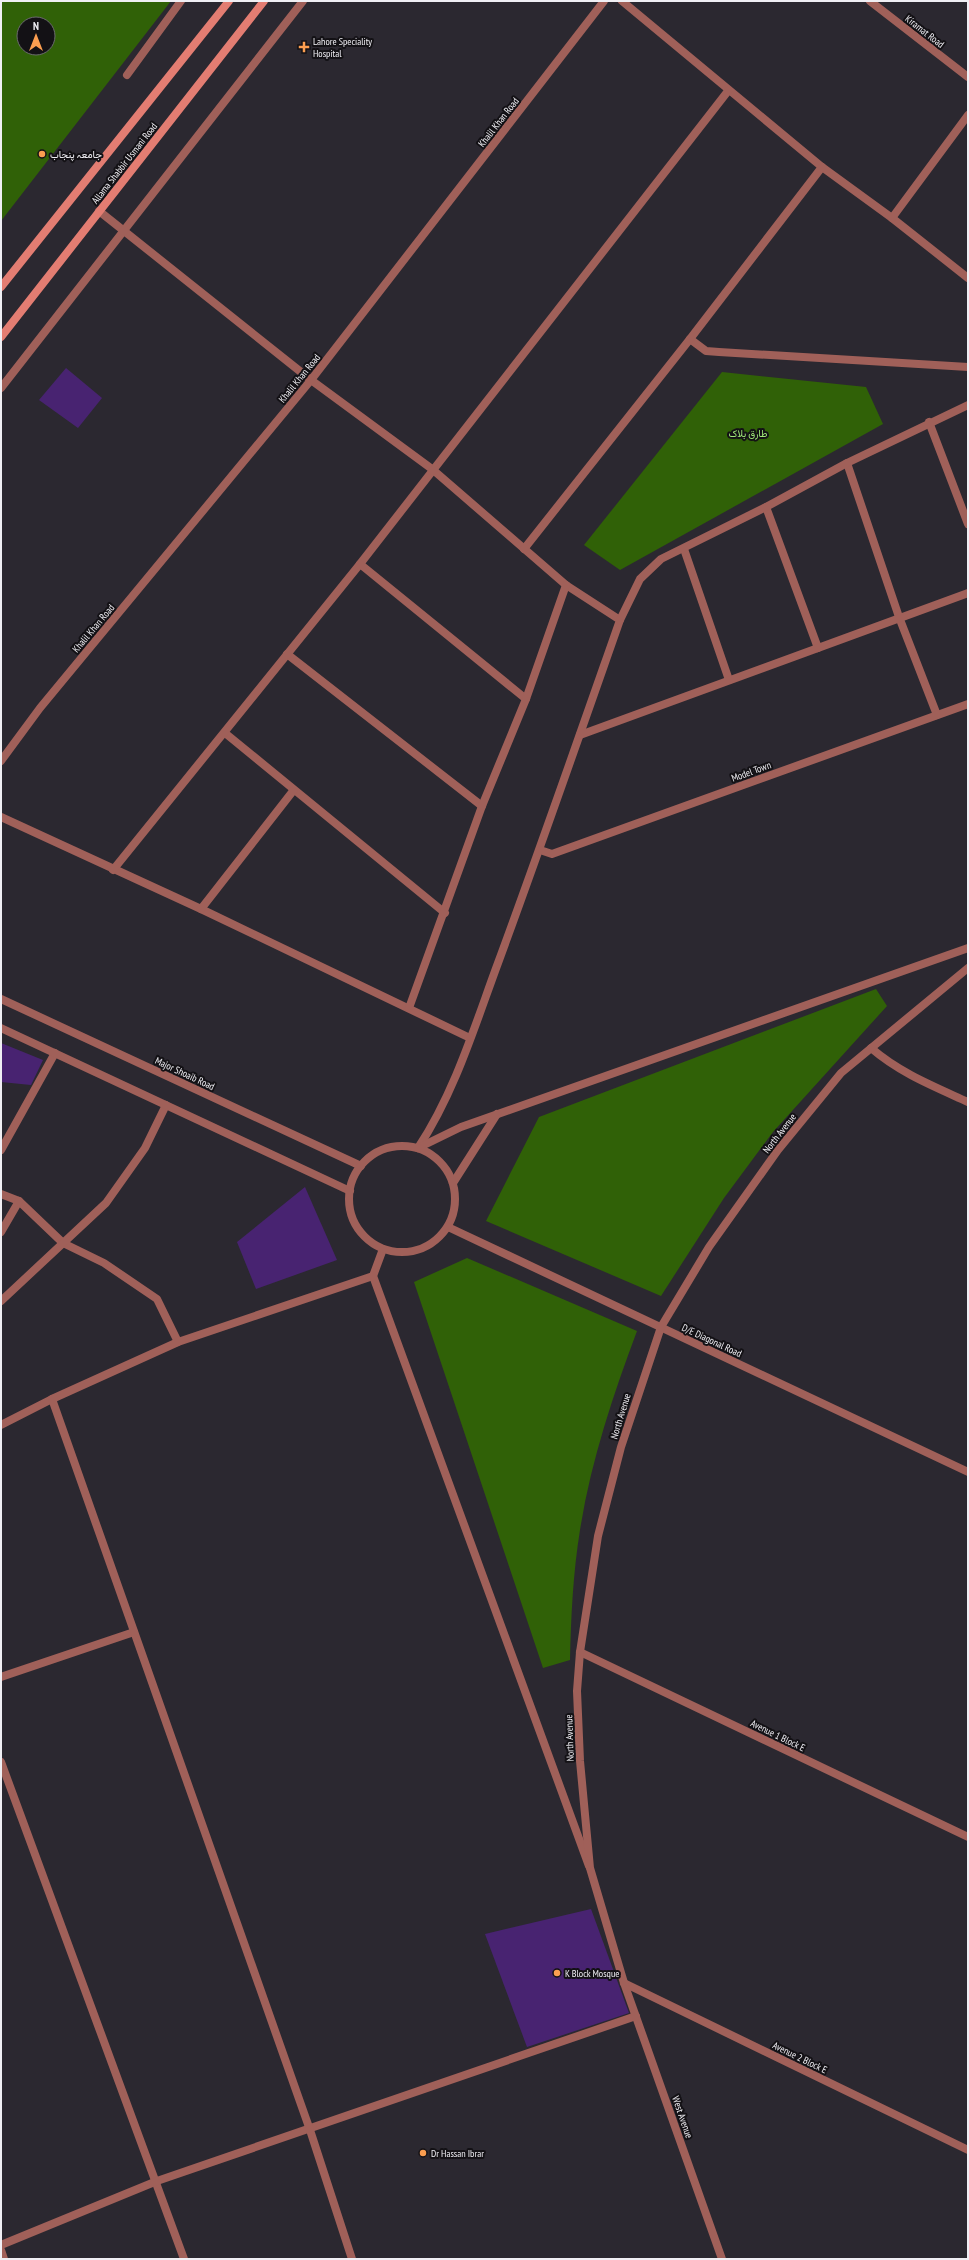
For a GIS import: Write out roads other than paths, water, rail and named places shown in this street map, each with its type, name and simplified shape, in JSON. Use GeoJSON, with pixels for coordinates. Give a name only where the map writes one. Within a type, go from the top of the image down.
{"type":"FeatureCollection","features":[{"type":"Feature","properties":{"kind":"main road","name":"Allama Shabbir Usmani Road"},"geometry":{"type":"LineString","coordinates":[[1,287],[229,1]]}},
{"type":"Feature","properties":{"kind":"main road","name":"Allama Shabbir Usmani Road"},"geometry":{"type":"LineString","coordinates":[[1,337],[264,1]]}},
{"type":"Feature","properties":{"kind":"street"},"geometry":{"type":"LineString","coordinates":[[127,75],[181,1]]}},
{"type":"Feature","properties":{"kind":"street"},"geometry":{"type":"LineString","coordinates":[[1,388],[304,1]]}},
{"type":"Feature","properties":{"kind":"street","name":"Khalil Khan Road"},"geometry":{"type":"LineString","coordinates":[[1,761],[40,708],[312,380],[604,1]]}},
{"type":"Feature","properties":{"kind":"street"},"geometry":{"type":"LineString","coordinates":[[622,1],[728,91],[822,167],[892,218],[968,278]]}},
{"type":"Feature","properties":{"kind":"street","name":"Kiramat Road"},"geometry":{"type":"LineString","coordinates":[[870,1],[968,77]]}},
{"type":"Feature","properties":{"kind":"street"},"geometry":{"type":"LineString","coordinates":[[113,870],[360,564],[432,469],[728,91]]}},
{"type":"Feature","properties":{"kind":"street"},"geometry":{"type":"LineString","coordinates":[[892,218],[968,115]]}},
{"type":"Feature","properties":{"kind":"street"},"geometry":{"type":"LineString","coordinates":[[524,549],[690,339],[822,167]]}},
{"type":"Feature","properties":{"kind":"street"},"geometry":{"type":"LineString","coordinates":[[99,212],[125,230],[312,380],[432,469],[566,585],[620,620]]}},
{"type":"Feature","properties":{"kind":"street"},"geometry":{"type":"LineString","coordinates":[[690,339],[706,351],[968,367]]}},
{"type":"Feature","properties":{"kind":"street"},"geometry":{"type":"LineString","coordinates":[[418,1148],[437,1119],[470,1038],[540,850],[620,620],[630,596],[648,568],[661,559],[684,549],[766,507],[847,463],[929,422],[968,405]]}},
{"type":"Feature","properties":{"kind":"street"},"geometry":{"type":"LineString","coordinates":[[929,422],[968,524]]}},
{"type":"Feature","properties":{"kind":"street"},"geometry":{"type":"LineString","coordinates":[[847,463],[899,617],[937,714]]}},
{"type":"Feature","properties":{"kind":"street"},"geometry":{"type":"LineString","coordinates":[[766,507],[818,648]]}},
{"type":"Feature","properties":{"kind":"street"},"geometry":{"type":"LineString","coordinates":[[684,549],[729,680]]}},
{"type":"Feature","properties":{"kind":"street"},"geometry":{"type":"LineString","coordinates":[[360,564],[526,699]]}},
{"type":"Feature","properties":{"kind":"street"},"geometry":{"type":"LineString","coordinates":[[409,1008],[445,913],[482,806],[526,699],[566,585]]}},
{"type":"Feature","properties":{"kind":"street"},"geometry":{"type":"LineString","coordinates":[[580,735],[968,593]]}},
{"type":"Feature","properties":{"kind":"street"},"geometry":{"type":"LineString","coordinates":[[287,654],[482,806]]}},
{"type":"Feature","properties":{"kind":"street","name":"Model Town"},"geometry":{"type":"LineString","coordinates":[[540,850],[552,854],[968,704]]}},
{"type":"Feature","properties":{"kind":"street"},"geometry":{"type":"LineString","coordinates":[[225,733],[293,791],[445,913]]}},
{"type":"Feature","properties":{"kind":"street"},"geometry":{"type":"LineString","coordinates":[[201,909],[293,791]]}},
{"type":"Feature","properties":{"kind":"street"},"geometry":{"type":"LineString","coordinates":[[1,817],[113,870],[201,909],[470,1038]]}},
{"type":"Feature","properties":{"kind":"street"},"geometry":{"type":"LineString","coordinates":[[418,1148],[461,1127],[968,948]]}},
{"type":"Feature","properties":{"kind":"street","name":"North Avenue"},"geometry":{"type":"LineString","coordinates":[[624,1983],[590,1868],[577,1690],[580,1652],[602,1521],[621,1446],[661,1327],[709,1247],[778,1150],[841,1073],[968,968]]}},
{"type":"Feature","properties":{"kind":"street","name":"Major Shoaib Road"},"geometry":{"type":"LineString","coordinates":[[1,999],[361,1166]]}},
{"type":"Feature","properties":{"kind":"street"},"geometry":{"type":"LineString","coordinates":[[1,1028],[350,1190]]}},
{"type":"Feature","properties":{"kind":"street"},"geometry":{"type":"LineString","coordinates":[[871,1048],[888,1063],[904,1073],[968,1102]]}},
{"type":"Feature","properties":{"kind":"street"},"geometry":{"type":"LineString","coordinates":[[1,1150],[55,1053]]}},
{"type":"Feature","properties":{"kind":"street"},"geometry":{"type":"LineString","coordinates":[[1,1300],[106,1202],[145,1148],[166,1105]]}},
{"type":"Feature","properties":{"kind":"street"},"geometry":{"type":"LineString","coordinates":[[453,1183],[497,1114]]}},
{"type":"Feature","properties":{"kind":"street"},"geometry":{"type":"LineString","coordinates":[[402,1146],[418,1148],[433,1156],[445,1168],[453,1183],[456,1197],[454,1212],[448,1227],[439,1238],[427,1246],[412,1251],[398,1252],[383,1248],[370,1242],[360,1232],[353,1219],[349,1205],[353,1177],[361,1166],[372,1155],[387,1148],[402,1146]]}},
{"type":"Feature","properties":{"kind":"street"},"geometry":{"type":"LineString","coordinates":[[1,1194],[19,1201],[63,1243],[104,1263],[158,1299],[178,1342]]}},
{"type":"Feature","properties":{"kind":"street"},"geometry":{"type":"LineString","coordinates":[[1,1232],[19,1201]]}},
{"type":"Feature","properties":{"kind":"street","name":"D/E Diagonal Road"},"geometry":{"type":"LineString","coordinates":[[448,1227],[968,1472]]}},
{"type":"Feature","properties":{"kind":"street"},"geometry":{"type":"LineString","coordinates":[[383,1248],[373,1276],[571,1822],[590,1868]]}},
{"type":"Feature","properties":{"kind":"street"},"geometry":{"type":"LineString","coordinates":[[1,1425],[52,1399],[178,1342],[373,1276]]}},
{"type":"Feature","properties":{"kind":"street"},"geometry":{"type":"LineString","coordinates":[[52,1399],[310,2130],[352,2259]]}},
{"type":"Feature","properties":{"kind":"street"},"geometry":{"type":"LineString","coordinates":[[1,1678],[134,1632]]}},
{"type":"Feature","properties":{"kind":"street","name":"Avenue 1 Block E"},"geometry":{"type":"LineString","coordinates":[[580,1652],[968,1837]]}},
{"type":"Feature","properties":{"kind":"street"},"geometry":{"type":"LineString","coordinates":[[1,1762],[157,2181],[184,2259]]}},
{"type":"Feature","properties":{"kind":"street","name":"West Avenue"},"geometry":{"type":"LineString","coordinates":[[624,1983],[722,2259]]}},
{"type":"Feature","properties":{"kind":"street","name":"Avenue 2 Block E"},"geometry":{"type":"LineString","coordinates":[[624,1983],[968,2150]]}},
{"type":"Feature","properties":{"kind":"street"},"geometry":{"type":"LineString","coordinates":[[1,2245],[157,2181],[310,2130],[636,2016]]}},
{"type":"Feature","properties":{"kind":"street"},"geometry":{"type":"LineString","coordinates":[[1,2250],[4,2259]]}},
{"type":"Feature","properties":{"kind":"place","name":"Lahore Speciality Hospital"},"geometry":{"type":"Point","coordinates":[304,47]}},
{"type":"Feature","properties":{"kind":"place","name":"جامعہ پنجاب"},"geometry":{"type":"Point","coordinates":[42,154]}},
{"type":"Feature","properties":{"kind":"place","name":"K Block Mosque"},"geometry":{"type":"Point","coordinates":[557,1973]}},
{"type":"Feature","properties":{"kind":"place","name":"Dr Hassan Ibrar"},"geometry":{"type":"Point","coordinates":[423,2153]}},
{"type":"Feature","properties":{"kind":"park label","name":"طارق بلاک"},"geometry":{"type":"Point","coordinates":[748,433]}}]}
